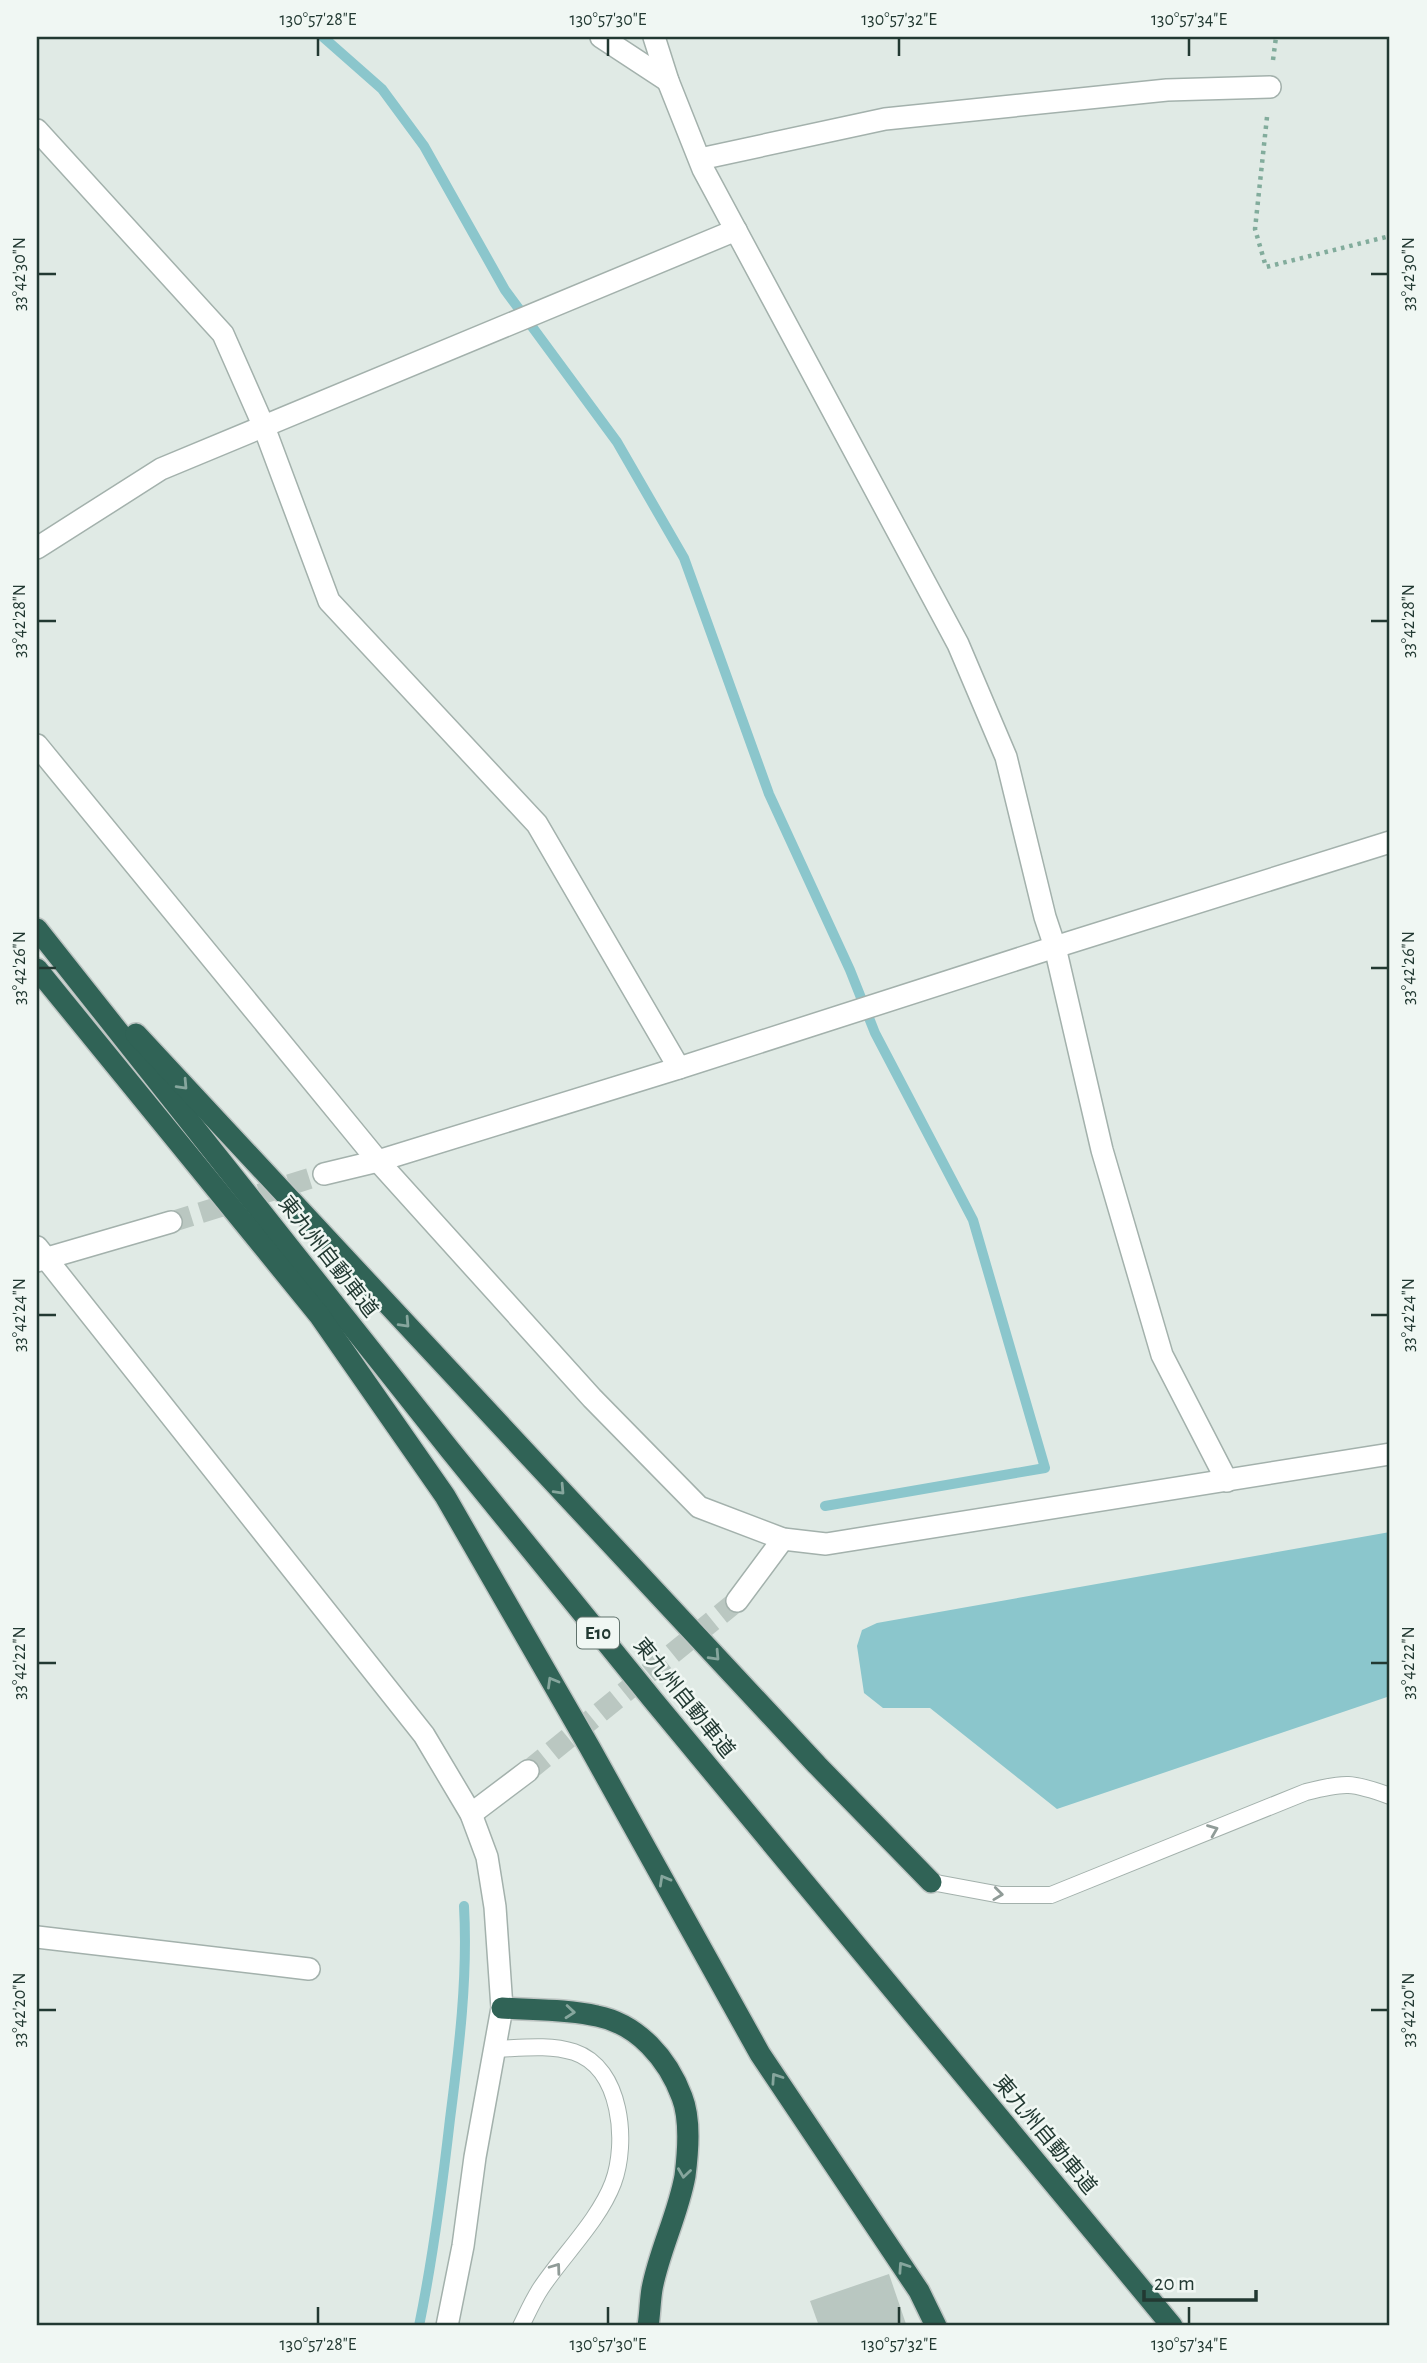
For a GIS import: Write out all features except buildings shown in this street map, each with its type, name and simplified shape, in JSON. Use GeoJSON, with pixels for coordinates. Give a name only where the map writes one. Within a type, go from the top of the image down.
{"type":"FeatureCollection","features":[{"type":"Feature","properties":{"kind":"highway"},"geometry":{"type":"LineString","coordinates":[[37,928],[817,1765],[931,1882]]}},
{"type":"Feature","properties":{"kind":"highway","name":"東九州自動車道"},"geometry":{"type":"LineString","coordinates":[[37,928],[450,1450],[644,1690],[1172,2326]]}},
{"type":"Feature","properties":{"kind":"highway"},"geometry":{"type":"LineString","coordinates":[[37,969],[319,1315],[445,1496],[590,1748],[760,2054],[919,2291],[936,2326]]}},
{"type":"Feature","properties":{"kind":"highway"},"geometry":{"type":"LineString","coordinates":[[502,2008],[573,2012],[599,2016],[625,2025],[648,2043],[668,2070],[683,2098],[688,2129],[684,2177],[652,2289],[648,2326]]}},
{"type":"Feature","properties":{"kind":"street"},"geometry":{"type":"LineString","coordinates":[[601,37],[668,81]]}},
{"type":"Feature","properties":{"kind":"street"},"geometry":{"type":"LineString","coordinates":[[654,37],[668,81],[700,159],[958,644],[1006,757],[1045,917],[1055,947],[1102,1150],[1162,1355],[1227,1481]]}},
{"type":"Feature","properties":{"kind":"street"},"geometry":{"type":"LineString","coordinates":[[700,159],[884,119],[1167,90],[1270,87]]}},
{"type":"Feature","properties":{"kind":"street"},"geometry":{"type":"LineString","coordinates":[[37,130],[223,334],[264,427],[329,601],[537,824],[679,1068]]}},
{"type":"Feature","properties":{"kind":"street"},"geometry":{"type":"LineString","coordinates":[[37,548],[161,469],[736,230]]}},
{"type":"Feature","properties":{"kind":"street"},"geometry":{"type":"LineString","coordinates":[[37,745],[379,1161],[592,1398],[699,1507],[783,1539],[826,1544],[1390,1454]]}},
{"type":"Feature","properties":{"kind":"street"},"geometry":{"type":"LineString","coordinates":[[324,1174],[379,1161],[679,1068],[1390,842]]}},
{"type":"Feature","properties":{"kind":"street"},"geometry":{"type":"LineString","coordinates":[[171,1222],[40,1256],[424,1735],[471,1814],[487,1857],[495,1907],[502,2008],[475,2157],[463,2246],[447,2326]]}},
{"type":"Feature","properties":{"kind":"street"},"geometry":{"type":"LineString","coordinates":[[737,1601],[783,1539]]}},
{"type":"Feature","properties":{"kind":"street"},"geometry":{"type":"LineString","coordinates":[[471,1814],[528,1771]]}},
{"type":"Feature","properties":{"kind":"street"},"geometry":{"type":"LineString","coordinates":[[37,1937],[309,1969]]}},
{"type":"Feature","properties":{"kind":"lane"},"geometry":{"type":"LineString","coordinates":[[931,1882],[1002,1895],[1051,1895],[1306,1792],[1339,1783],[1364,1786],[1390,1796]]}},
{"type":"Feature","properties":{"kind":"lane"},"geometry":{"type":"LineString","coordinates":[[494,2049],[550,2047],[576,2053],[597,2067],[609,2083],[619,2114],[619,2151],[613,2183],[596,2213],[539,2291],[521,2326]]}},
{"type":"Feature","properties":{"kind":"path"},"geometry":{"type":"LineString","coordinates":[[1276,37],[1255,229],[1266,267],[1390,236]]}},
{"type":"Feature","properties":{"kind":"water"},"geometry":{"type":"Polygon","coordinates":[[[1390,1532],[1390,1696],[1057,1809],[930,1708],[883,1708],[864,1693],[857,1646],[862,1630],[877,1623],[1390,1532]]]}},
{"type":"Feature","properties":{"kind":"waterway"},"geometry":{"type":"LineString","coordinates":[[323,37],[382,89],[424,146],[505,290],[617,442],[684,558],[769,794],[850,970],[875,1033],[973,1220],[1045,1468],[825,1506]]}},
{"type":"Feature","properties":{"kind":"waterway"},"geometry":{"type":"LineString","coordinates":[[419,2326],[437,2223],[459,2040],[464,1986],[464,1906]]}},
{"type":"Feature","properties":{"kind":"tunnel"},"geometry":{"type":"LineString","coordinates":[[171,1222],[324,1174]]}},
{"type":"Feature","properties":{"kind":"tunnel"},"geometry":{"type":"LineString","coordinates":[[528,1771],[737,1601]]}}]}
